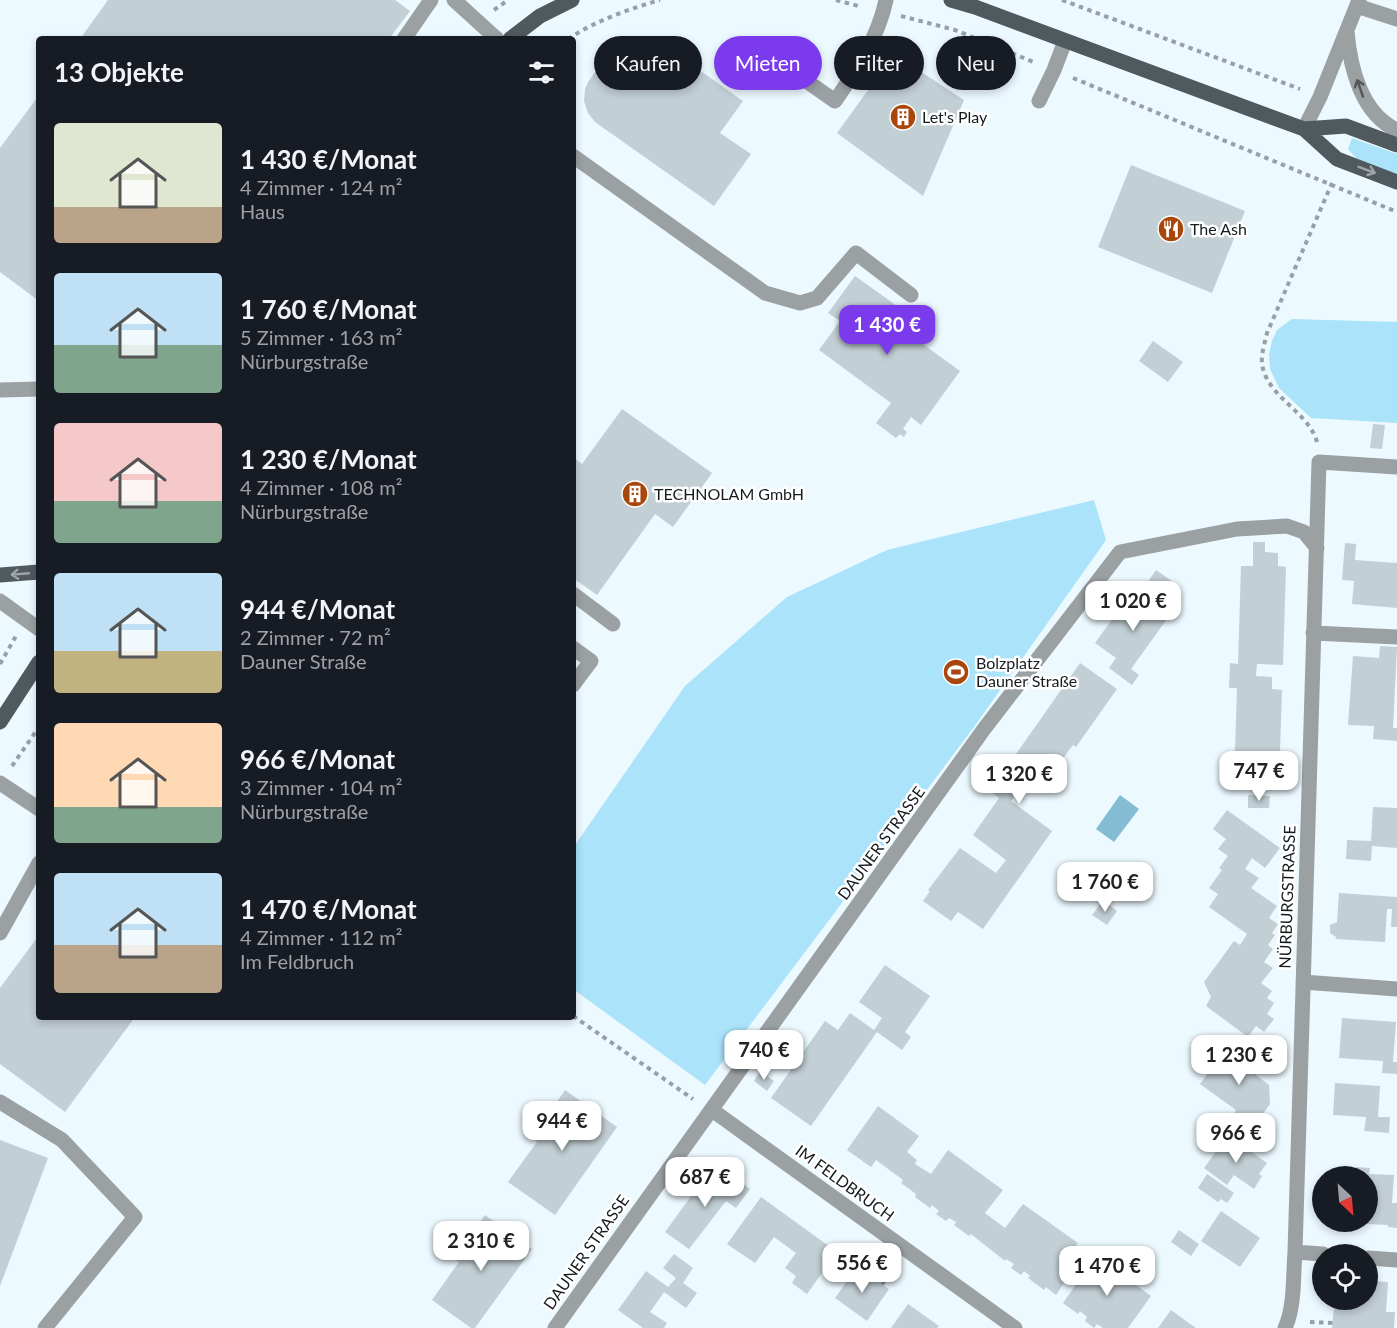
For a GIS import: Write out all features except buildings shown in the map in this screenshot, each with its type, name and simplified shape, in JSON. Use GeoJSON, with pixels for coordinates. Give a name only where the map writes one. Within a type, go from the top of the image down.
{"type":"FeatureCollection","features":[{"type":"Feature","properties":{"kind":"main road"},"geometry":{"type":"LineString","coordinates":[[514,36],[540,16],[572,0]]}},
{"type":"Feature","properties":{"kind":"main road"},"geometry":{"type":"LineString","coordinates":[[951,0],[1304,129],[1337,159],[1397,182]]}},
{"type":"Feature","properties":{"kind":"main road"},"geometry":{"type":"LineString","coordinates":[[1304,129],[1346,126],[1397,145]]}},
{"type":"Feature","properties":{"kind":"main road"},"geometry":{"type":"LineString","coordinates":[[0,575],[36,572]]}},
{"type":"Feature","properties":{"kind":"main road"},"geometry":{"type":"LineString","coordinates":[[0,722],[36,667]]}},
{"type":"Feature","properties":{"kind":"street"},"geometry":{"type":"LineString","coordinates":[[406,36],[431,0]]}},
{"type":"Feature","properties":{"kind":"street"},"geometry":{"type":"LineString","coordinates":[[454,0],[494,36]]}},
{"type":"Feature","properties":{"kind":"street"},"geometry":{"type":"LineString","coordinates":[[1304,129],[1320,97],[1358,3],[1397,19]]}},
{"type":"Feature","properties":{"kind":"street"},"geometry":{"type":"LineString","coordinates":[[818,90],[834,101],[854,74],[879,30],[885,6]]}},
{"type":"Feature","properties":{"kind":"street"},"geometry":{"type":"LineString","coordinates":[[1347,28],[1349,55],[1365,101],[1386,125],[1397,130]]}},
{"type":"Feature","properties":{"kind":"street"},"geometry":{"type":"LineString","coordinates":[[1039,101],[1065,40]]}},
{"type":"Feature","properties":{"kind":"street"},"geometry":{"type":"LineString","coordinates":[[576,158],[765,292],[801,303],[817,298],[856,253],[911,295]]}},
{"type":"Feature","properties":{"kind":"street"},"geometry":{"type":"LineString","coordinates":[[0,390],[36,389]]}},
{"type":"Feature","properties":{"kind":"street"},"geometry":{"type":"LineString","coordinates":[[1319,462],[1397,467]]}},
{"type":"Feature","properties":{"kind":"street","name":"NÜRBURGSTRASSE"},"geometry":{"type":"LineString","coordinates":[[1285,1328],[1292,1293],[1295,1252],[1319,462]]}},
{"type":"Feature","properties":{"kind":"street","name":"DAUNER STRASSE"},"geometry":{"type":"LineString","coordinates":[[555,1328],[984,729],[1120,552],[1237,529],[1287,526],[1304,532],[1317,548]]}},
{"type":"Feature","properties":{"kind":"street"},"geometry":{"type":"LineString","coordinates":[[576,596],[613,624]]}},
{"type":"Feature","properties":{"kind":"street"},"geometry":{"type":"LineString","coordinates":[[0,601],[36,627]]}},
{"type":"Feature","properties":{"kind":"street"},"geometry":{"type":"LineString","coordinates":[[1313,633],[1397,637]]}},
{"type":"Feature","properties":{"kind":"street"},"geometry":{"type":"LineString","coordinates":[[576,650],[591,661],[576,681]]}},
{"type":"Feature","properties":{"kind":"street"},"geometry":{"type":"LineString","coordinates":[[0,784],[36,807]]}},
{"type":"Feature","properties":{"kind":"street"},"geometry":{"type":"LineString","coordinates":[[0,933],[36,868]]}},
{"type":"Feature","properties":{"kind":"street","name":"NÜRBURGSTRASSE"},"geometry":{"type":"LineString","coordinates":[[1303,982],[1397,988]]}},
{"type":"Feature","properties":{"kind":"street"},"geometry":{"type":"LineString","coordinates":[[0,1102],[62,1140],[135,1217],[45,1328]]}},
{"type":"Feature","properties":{"kind":"street","name":"IM FELDBRUCH"},"geometry":{"type":"LineString","coordinates":[[712,1110],[1015,1328]]}},
{"type":"Feature","properties":{"kind":"street"},"geometry":{"type":"LineString","coordinates":[[1295,1252],[1312,1253]]}},
{"type":"Feature","properties":{"kind":"street"},"geometry":{"type":"LineString","coordinates":[[1378,1259],[1397,1260]]}},
{"type":"Feature","properties":{"kind":"path"},"geometry":{"type":"LineString","coordinates":[[573,36],[633,8],[660,0]]}},
{"type":"Feature","properties":{"kind":"path"},"geometry":{"type":"LineString","coordinates":[[836,0],[885,6],[955,30],[1397,212]]}},
{"type":"Feature","properties":{"kind":"path"},"geometry":{"type":"LineString","coordinates":[[1062,0],[1244,66],[1320,97]]}},
{"type":"Feature","properties":{"kind":"path"},"geometry":{"type":"LineString","coordinates":[[1319,462],[1317,440],[1311,427],[1272,388],[1263,366],[1262,357],[1267,333],[1332,185]]}},
{"type":"Feature","properties":{"kind":"path"},"geometry":{"type":"LineString","coordinates":[[0,784],[36,731]]}},
{"type":"Feature","properties":{"kind":"path"},"geometry":{"type":"LineString","coordinates":[[576,1018],[712,1110]]}},
{"type":"Feature","properties":{"kind":"shaded area"},"geometry":{"type":"Polygon","coordinates":[[[1352,138],[1397,154],[1397,175],[1356,158],[1348,149],[1352,138]]]}},
{"type":"Feature","properties":{"kind":"shaded area"},"geometry":{"type":"Polygon","coordinates":[[[1292,319],[1397,322],[1397,423],[1311,418],[1279,388],[1270,369],[1269,354],[1277,330],[1292,319]]]}},
{"type":"Feature","properties":{"kind":"shaded area"},"geometry":{"type":"Polygon","coordinates":[[[1094,500],[1106,540],[974,727],[705,1085],[576,991],[576,844],[685,686],[787,597],[887,550],[1094,500]]]}},
{"type":"Feature","properties":{"kind":"shaded area"},"geometry":{"type":"Polygon","coordinates":[[[1120,795],[1139,809],[1114,842],[1096,829],[1120,795]]]}},
{"type":"Feature","properties":{"kind":"place","name":"Let's Play"},"geometry":{"type":"Point","coordinates":[903,117]}},
{"type":"Feature","properties":{"kind":"place","name":"The Ash"},"geometry":{"type":"Point","coordinates":[1171,229]}},
{"type":"Feature","properties":{"kind":"place","name":"TECHNOLAM GmbH"},"geometry":{"type":"Point","coordinates":[635,494]}},
{"type":"Feature","properties":{"kind":"place","name":"Bolzplatz Dauner Straße"},"geometry":{"type":"Point","coordinates":[956,672]}}]}
